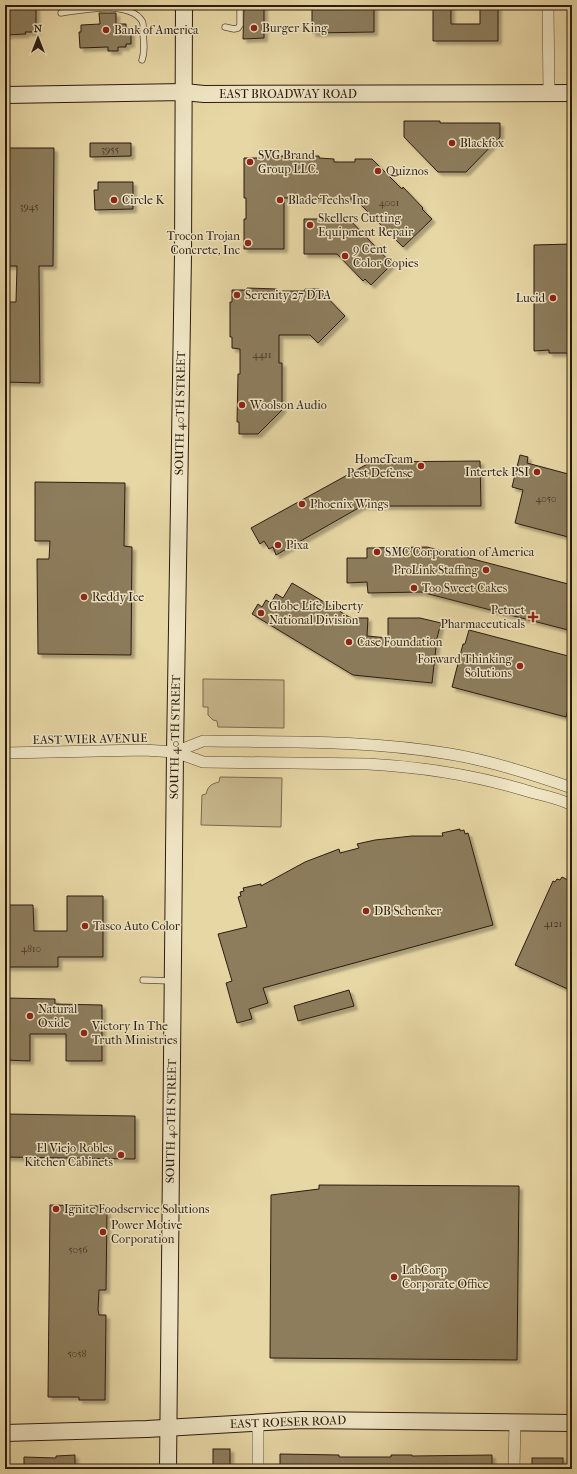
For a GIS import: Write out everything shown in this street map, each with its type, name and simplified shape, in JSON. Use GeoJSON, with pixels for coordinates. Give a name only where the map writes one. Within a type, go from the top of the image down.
{"type":"FeatureCollection","features":[{"type":"Feature","properties":{"kind":"main road","name":"SOUTH 40TH STREET"},"geometry":{"type":"LineString","coordinates":[[168,1469],[184,5]]}},
{"type":"Feature","properties":{"kind":"main road","name":"EAST BROADWAY ROAD"},"geometry":{"type":"LineString","coordinates":[[5,95],[184,92],[204,94],[572,93]]}},
{"type":"Feature","properties":{"kind":"main road","name":"EAST ROESER ROAD"},"geometry":{"type":"LineString","coordinates":[[5,1433],[302,1420],[572,1423]]}},
{"type":"Feature","properties":{"kind":"street"},"geometry":{"type":"LineString","coordinates":[[548,5],[549,93]]}},
{"type":"Feature","properties":{"kind":"street"},"geometry":{"type":"LineString","coordinates":[[175,752],[203,741],[324,742],[376,745],[450,754],[506,766],[572,788]]}},
{"type":"Feature","properties":{"kind":"street","name":"EAST WIER AVENUE"},"geometry":{"type":"LineString","coordinates":[[5,753],[144,750],[175,752]]}},
{"type":"Feature","properties":{"kind":"street"},"geometry":{"type":"LineString","coordinates":[[175,752],[203,762],[368,764],[420,768],[510,785],[572,805]]}},
{"type":"Feature","properties":{"kind":"street"},"geometry":{"type":"LineString","coordinates":[[258,1422],[258,1469]]}},
{"type":"Feature","properties":{"kind":"street"},"geometry":{"type":"LineString","coordinates":[[514,1469],[515,1422]]}},
{"type":"Feature","properties":{"kind":"lane"},"geometry":{"type":"LineString","coordinates":[[225,27],[234,29],[238,28],[240,25],[240,5]]}},
{"type":"Feature","properties":{"kind":"lane"},"geometry":{"type":"LineString","coordinates":[[61,13],[91,9],[122,8],[135,12],[143,22],[144,54],[142,60]]}},
{"type":"Feature","properties":{"kind":"lane"},"geometry":{"type":"LineString","coordinates":[[143,980],[173,981]]}},
{"type":"Feature","properties":{"kind":"shaded area"},"geometry":{"type":"Polygon","coordinates":[[[203,679],[284,680],[284,728],[218,727],[217,721],[213,720],[208,715],[208,707],[203,707],[203,679]]]}},
{"type":"Feature","properties":{"kind":"shaded area"},"geometry":{"type":"Polygon","coordinates":[[[220,777],[282,778],[281,827],[201,825],[202,795],[206,794],[210,786],[219,782],[220,777]]]}},
{"type":"Feature","properties":{"kind":"building"},"geometry":{"type":"Polygon","coordinates":[[[5,5],[36,5],[36,32],[5,35],[5,5]]]}},
{"type":"Feature","properties":{"kind":"building","name":"Burger King"},"geometry":{"type":"Polygon","coordinates":[[[244,5],[264,5],[264,38],[243,39],[244,5]]]}},
{"type":"Feature","properties":{"kind":"building"},"geometry":{"type":"Polygon","coordinates":[[[312,5],[374,5],[374,32],[312,33],[312,5]]]}},
{"type":"Feature","properties":{"kind":"building"},"geometry":{"type":"Polygon","coordinates":[[[433,5],[451,5],[451,24],[480,24],[480,5],[498,5],[498,41],[433,41],[433,5]]]}},
{"type":"Feature","properties":{"kind":"building","name":"Bank of America"},"geometry":{"type":"Polygon","coordinates":[[[99,13],[116,13],[116,24],[126,24],[126,28],[131,28],[131,44],[126,44],[126,47],[118,47],[118,51],[108,51],[108,47],[80,48],[79,32],[81,32],[81,25],[100,24],[99,13]]]}},
{"type":"Feature","properties":{"kind":"building","name":"Blackfox"},"geometry":{"type":"Polygon","coordinates":[[[404,121],[440,121],[440,123],[500,123],[500,137],[466,172],[438,172],[404,137],[404,121]]]}},
{"type":"Feature","properties":{"kind":"building"},"geometry":{"type":"Polygon","coordinates":[[[90,143],[131,143],[131,156],[90,157],[90,143]]]}},
{"type":"Feature","properties":{"kind":"building"},"geometry":{"type":"Polygon","coordinates":[[[5,148],[54,148],[53,266],[39,266],[40,383],[5,382],[5,302],[16,302],[17,266],[5,266],[5,148]]]}},
{"type":"Feature","properties":{"kind":"building"},"geometry":{"type":"Polygon","coordinates":[[[261,156],[319,156],[319,158],[334,159],[334,162],[355,162],[355,159],[372,159],[402,189],[403,187],[432,219],[403,247],[355,199],[284,198],[284,249],[244,249],[246,198],[244,198],[244,158],[261,158],[261,156]]]}},
{"type":"Feature","properties":{"kind":"building","name":"Circle K"},"geometry":{"type":"Polygon","coordinates":[[[98,182],[133,182],[133,209],[95,210],[94,190],[98,190],[98,182]]]}},
{"type":"Feature","properties":{"kind":"building"},"geometry":{"type":"Polygon","coordinates":[[[304,219],[349,219],[392,264],[371,285],[365,279],[363,281],[337,254],[304,254],[304,219]]]}},
{"type":"Feature","properties":{"kind":"building","name":"Lucid"},"geometry":{"type":"Polygon","coordinates":[[[572,244],[572,353],[549,353],[549,350],[534,351],[534,245],[572,244]]]}},
{"type":"Feature","properties":{"kind":"building"},"geometry":{"type":"Polygon","coordinates":[[[247,288],[277,289],[277,291],[305,291],[305,289],[319,289],[345,316],[318,343],[310,335],[279,335],[279,363],[282,363],[282,410],[258,434],[239,434],[239,422],[237,422],[240,349],[232,348],[232,337],[230,337],[230,302],[232,302],[232,290],[247,290],[247,288]]]}},
{"type":"Feature","properties":{"kind":"building"},"geometry":{"type":"Polygon","coordinates":[[[520,455],[528,457],[527,463],[572,475],[572,538],[515,523],[523,490],[512,487],[520,455]]]}},
{"type":"Feature","properties":{"kind":"building"},"geometry":{"type":"Polygon","coordinates":[[[480,461],[481,506],[362,506],[276,555],[273,547],[269,549],[264,541],[260,544],[251,528],[371,462],[480,461]]]}},
{"type":"Feature","properties":{"kind":"building","name":"Reddy Ice"},"geometry":{"type":"Polygon","coordinates":[[[35,482],[125,483],[124,546],[132,547],[131,655],[38,654],[37,559],[49,559],[50,541],[35,541],[35,482]]]}},
{"type":"Feature","properties":{"kind":"building"},"geometry":{"type":"Polygon","coordinates":[[[427,547],[572,585],[572,631],[421,592],[368,593],[367,582],[347,583],[347,558],[367,558],[367,548],[427,547]]]}},
{"type":"Feature","properties":{"kind":"building"},"geometry":{"type":"Polygon","coordinates":[[[292,583],[351,618],[368,618],[367,636],[388,638],[388,618],[420,618],[441,623],[437,638],[432,683],[353,675],[252,614],[258,604],[262,607],[266,600],[271,603],[276,594],[283,598],[292,583]]]}},
{"type":"Feature","properties":{"kind":"building"},"geometry":{"type":"Polygon","coordinates":[[[469,630],[572,657],[570,672],[572,672],[572,696],[566,717],[452,687],[463,644],[465,644],[469,630]]]}},
{"type":"Feature","properties":{"kind":"building","name":"DB Schenker"},"geometry":{"type":"Polygon","coordinates":[[[460,829],[460,831],[464,830],[465,834],[468,833],[493,925],[263,988],[268,1003],[249,1009],[252,1019],[237,1023],[226,983],[232,981],[218,934],[247,927],[238,897],[241,896],[240,892],[244,891],[243,888],[261,884],[261,886],[305,862],[339,849],[340,853],[359,848],[357,844],[375,840],[412,836],[443,836],[442,833],[460,829]]]}},
{"type":"Feature","properties":{"kind":"building"},"geometry":{"type":"Polygon","coordinates":[[[562,877],[572,882],[572,991],[515,965],[553,881],[555,882],[557,879],[560,880],[562,877]]]}},
{"type":"Feature","properties":{"kind":"building"},"geometry":{"type":"Polygon","coordinates":[[[67,896],[103,896],[103,957],[58,957],[58,967],[5,967],[5,905],[33,905],[34,931],[67,931],[67,896]]]}},
{"type":"Feature","properties":{"kind":"building"},"geometry":{"type":"Polygon","coordinates":[[[349,990],[354,1006],[298,1021],[294,1006],[349,990]]]}},
{"type":"Feature","properties":{"kind":"building"},"geometry":{"type":"Polygon","coordinates":[[[5,998],[55,999],[55,1004],[102,1005],[102,1061],[66,1061],[66,1034],[30,1034],[30,1061],[5,1060],[5,998]]]}},
{"type":"Feature","properties":{"kind":"building"},"geometry":{"type":"Polygon","coordinates":[[[5,1114],[135,1116],[135,1159],[5,1157],[5,1114]]]}},
{"type":"Feature","properties":{"kind":"building","name":"LabCorp Corporate Office"},"geometry":{"type":"Polygon","coordinates":[[[319,1185],[519,1186],[517,1360],[270,1358],[271,1195],[319,1189],[319,1185]]]}},
{"type":"Feature","properties":{"kind":"building"},"geometry":{"type":"Polygon","coordinates":[[[50,1205],[100,1206],[100,1211],[107,1211],[106,1290],[99,1290],[98,1310],[99,1315],[106,1315],[105,1400],[79,1400],[79,1397],[48,1397],[50,1205]]]}},
{"type":"Feature","properties":{"kind":"building"},"geometry":{"type":"Polygon","coordinates":[[[213,1449],[230,1449],[230,1469],[213,1469],[213,1449]]]}},
{"type":"Feature","properties":{"kind":"building"},"geometry":{"type":"Polygon","coordinates":[[[280,1454],[339,1455],[339,1457],[391,1457],[391,1455],[492,1455],[492,1469],[280,1469],[280,1454]]]}},
{"type":"Feature","properties":{"kind":"building"},"geometry":{"type":"Polygon","coordinates":[[[75,1455],[75,1469],[24,1469],[24,1457],[56,1458],[56,1456],[75,1455]]]}},
{"type":"Feature","properties":{"kind":"building"},"geometry":{"type":"Polygon","coordinates":[[[532,1458],[563,1458],[563,1469],[532,1469],[532,1458]]]}},
{"type":"Feature","properties":{"kind":"place","name":"Burger King"},"geometry":{"type":"Point","coordinates":[254,28]}},
{"type":"Feature","properties":{"kind":"place","name":"Bank of America"},"geometry":{"type":"Point","coordinates":[106,30]}},
{"type":"Feature","properties":{"kind":"place","name":"Blackfox"},"geometry":{"type":"Point","coordinates":[452,143]}},
{"type":"Feature","properties":{"kind":"place","name":"SVG Brand Group LLC."},"geometry":{"type":"Point","coordinates":[250,162]}},
{"type":"Feature","properties":{"kind":"place","name":"Quiznos"},"geometry":{"type":"Point","coordinates":[378,171]}},
{"type":"Feature","properties":{"kind":"place","name":"Circle K"},"geometry":{"type":"Point","coordinates":[114,200]}},
{"type":"Feature","properties":{"kind":"place","name":"Blade Techs Inc"},"geometry":{"type":"Point","coordinates":[280,200]}},
{"type":"Feature","properties":{"kind":"place","name":"Skellers Cutting Equipment Repair"},"geometry":{"type":"Point","coordinates":[310,225]}},
{"type":"Feature","properties":{"kind":"place","name":"Trocon Trojan Concrete, Inc"},"geometry":{"type":"Point","coordinates":[248,243]}},
{"type":"Feature","properties":{"kind":"place","name":"9 Cent Color Copies"},"geometry":{"type":"Point","coordinates":[345,256]}},
{"type":"Feature","properties":{"kind":"place","name":"Serenity 27 DTA"},"geometry":{"type":"Point","coordinates":[237,295]}},
{"type":"Feature","properties":{"kind":"place","name":"Lucid"},"geometry":{"type":"Point","coordinates":[553,298]}},
{"type":"Feature","properties":{"kind":"place","name":"Woolson Audio"},"geometry":{"type":"Point","coordinates":[242,405]}},
{"type":"Feature","properties":{"kind":"place","name":"HomeTeam Pest Defense"},"geometry":{"type":"Point","coordinates":[421,466]}},
{"type":"Feature","properties":{"kind":"place","name":"Intertek PSI"},"geometry":{"type":"Point","coordinates":[537,472]}},
{"type":"Feature","properties":{"kind":"place","name":"Phoenix Wings"},"geometry":{"type":"Point","coordinates":[302,504]}},
{"type":"Feature","properties":{"kind":"place","name":"Pixa"},"geometry":{"type":"Point","coordinates":[278,545]}},
{"type":"Feature","properties":{"kind":"place","name":"SMC Corporation of America"},"geometry":{"type":"Point","coordinates":[377,552]}},
{"type":"Feature","properties":{"kind":"place","name":"ProLink Staffing"},"geometry":{"type":"Point","coordinates":[486,570]}},
{"type":"Feature","properties":{"kind":"place","name":"Too Sweet Cakes"},"geometry":{"type":"Point","coordinates":[414,588]}},
{"type":"Feature","properties":{"kind":"place","name":"Reddy Ice"},"geometry":{"type":"Point","coordinates":[84,597]}},
{"type":"Feature","properties":{"kind":"place","name":"Globe Life Liberty National Division"},"geometry":{"type":"Point","coordinates":[261,613]}},
{"type":"Feature","properties":{"kind":"place","name":"Petnet Pharmaceuticals"},"geometry":{"type":"Point","coordinates":[533,617]}},
{"type":"Feature","properties":{"kind":"place","name":"Case Foundation"},"geometry":{"type":"Point","coordinates":[349,642]}},
{"type":"Feature","properties":{"kind":"place","name":"Forward Thinking Solutions"},"geometry":{"type":"Point","coordinates":[520,666]}},
{"type":"Feature","properties":{"kind":"place","name":"DB Schenker"},"geometry":{"type":"Point","coordinates":[366,911]}},
{"type":"Feature","properties":{"kind":"place","name":"Tasco Auto Color"},"geometry":{"type":"Point","coordinates":[85,926]}},
{"type":"Feature","properties":{"kind":"place","name":"Natural Oxide"},"geometry":{"type":"Point","coordinates":[30,1016]}},
{"type":"Feature","properties":{"kind":"place","name":"Victory In The Truth Ministries"},"geometry":{"type":"Point","coordinates":[84,1033]}},
{"type":"Feature","properties":{"kind":"place","name":"El Viejo Robles Kitchen Cabinets"},"geometry":{"type":"Point","coordinates":[121,1155]}},
{"type":"Feature","properties":{"kind":"place","name":"Ignite Foodservice Solutions"},"geometry":{"type":"Point","coordinates":[56,1209]}},
{"type":"Feature","properties":{"kind":"place","name":"Power Motive Corporation"},"geometry":{"type":"Point","coordinates":[103,1232]}},
{"type":"Feature","properties":{"kind":"place","name":"LabCorp Corporate Office"},"geometry":{"type":"Point","coordinates":[394,1277]}}]}
